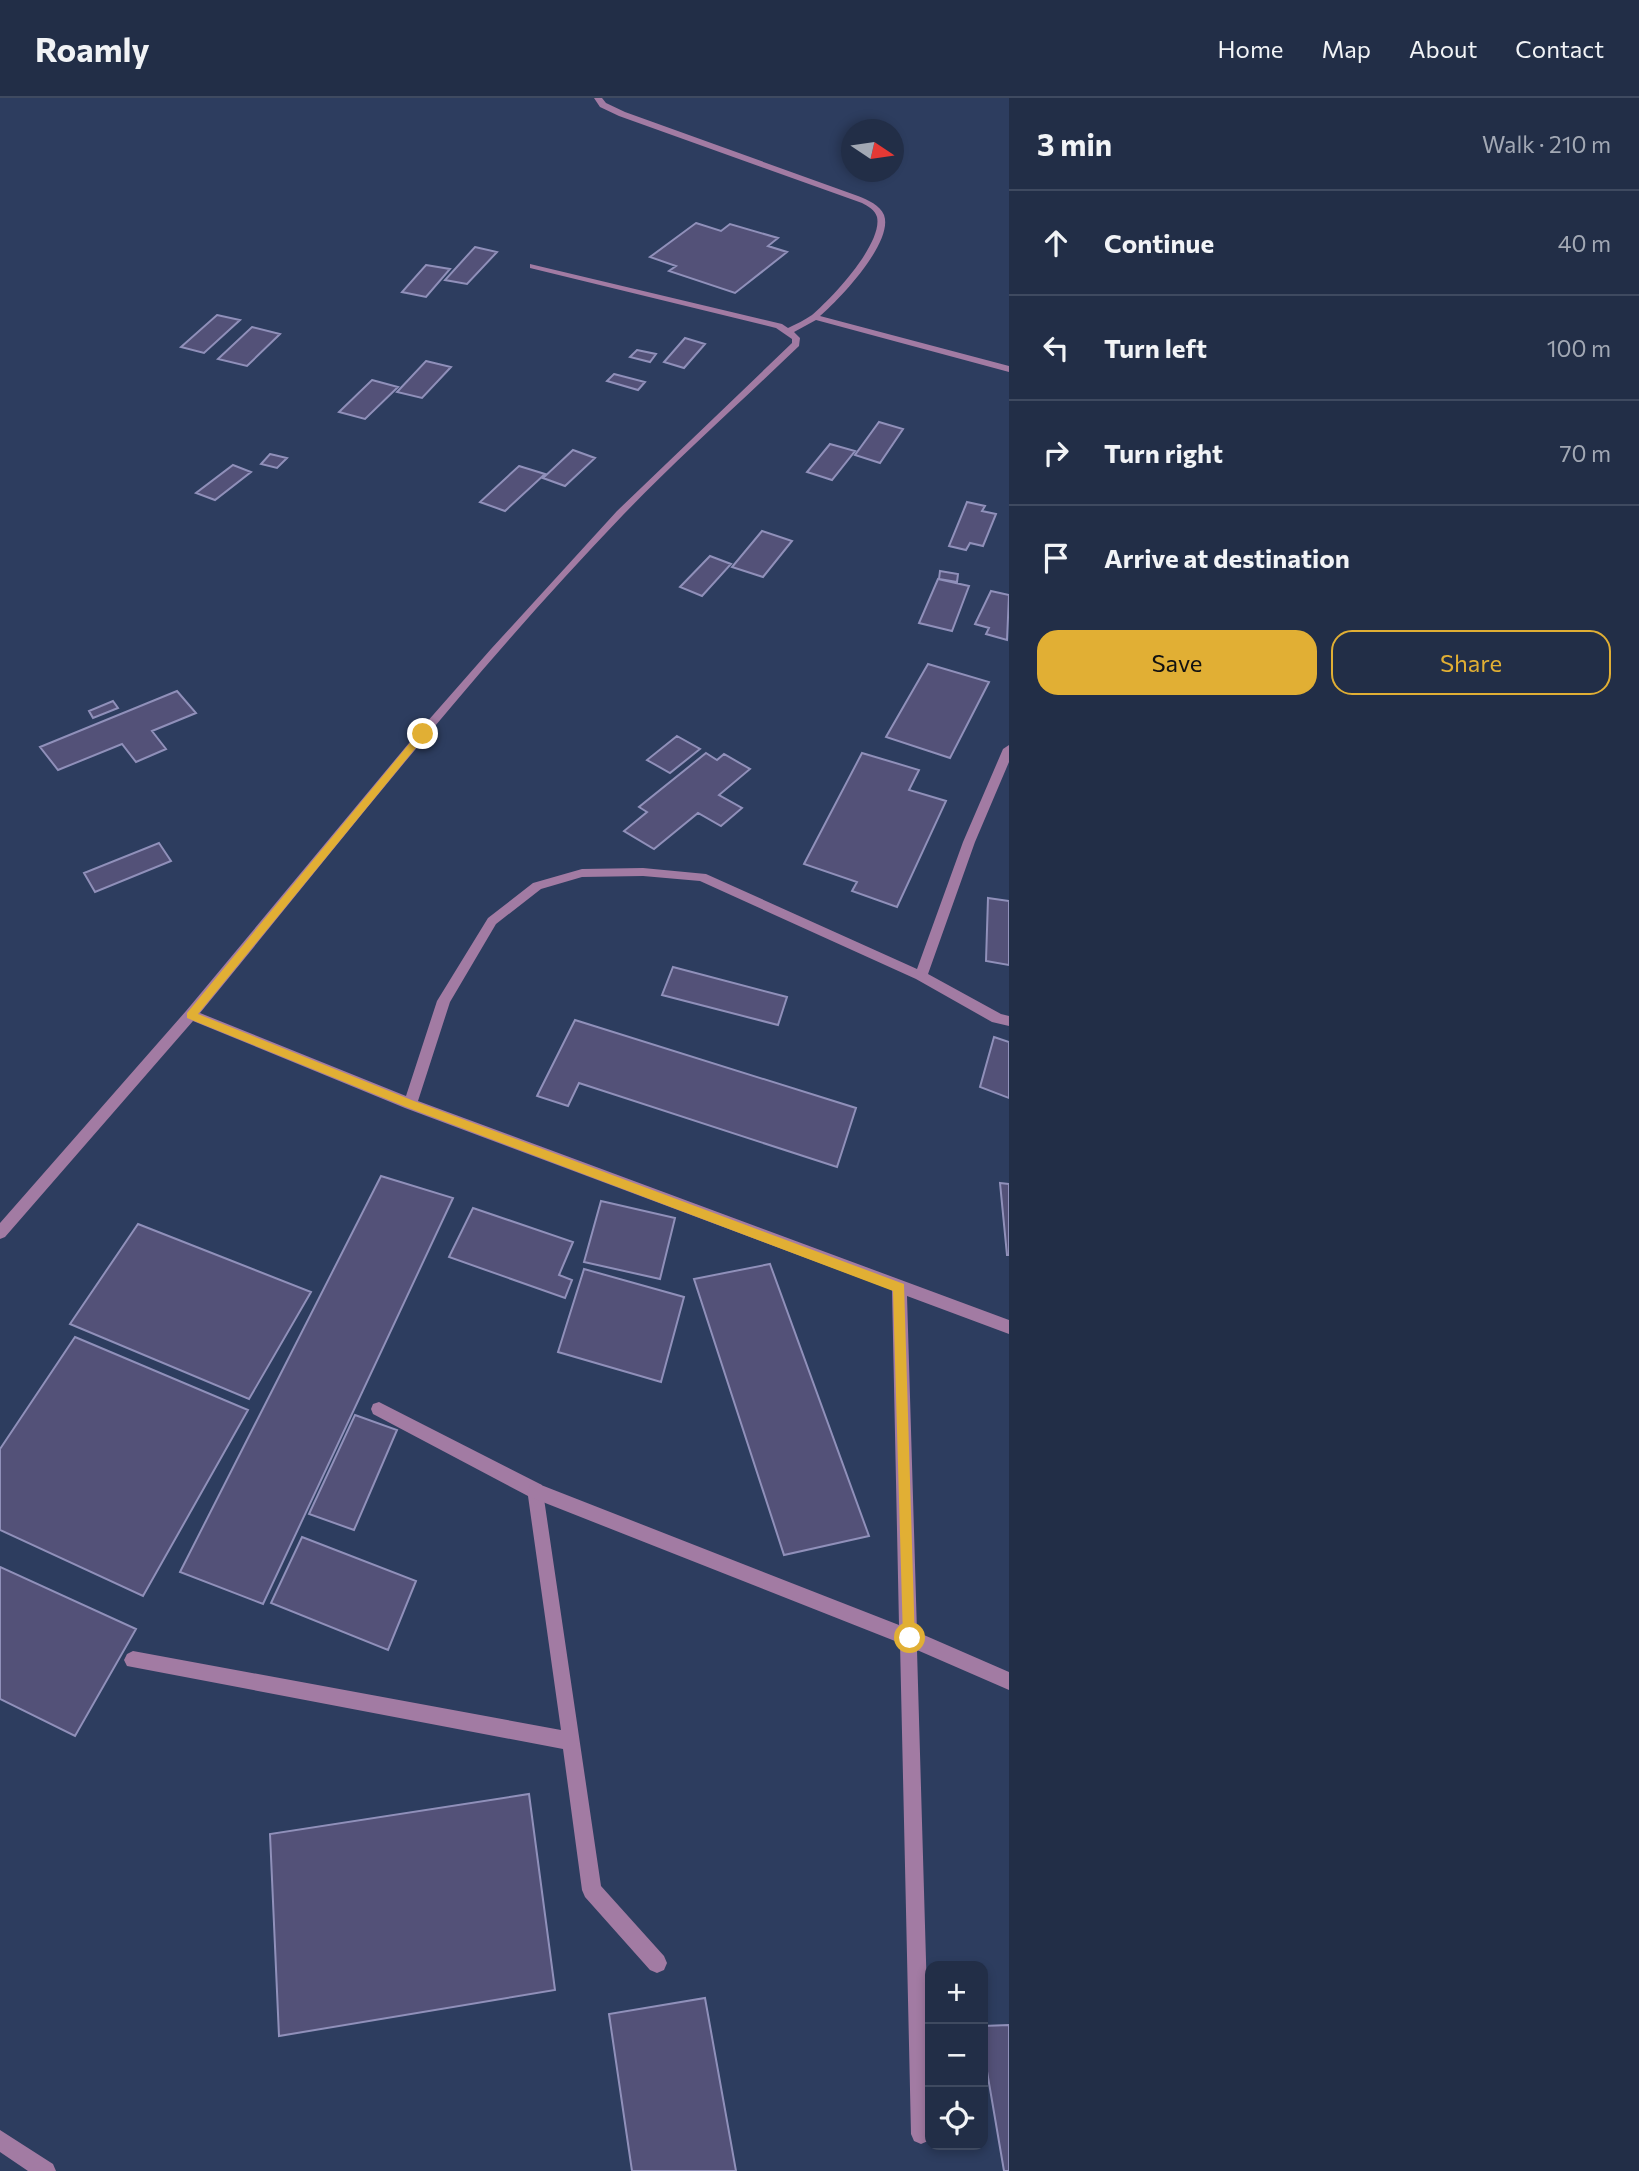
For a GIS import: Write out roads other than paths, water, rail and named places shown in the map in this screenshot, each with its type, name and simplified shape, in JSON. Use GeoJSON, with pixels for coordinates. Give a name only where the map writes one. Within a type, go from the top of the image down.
{"type":"FeatureCollection","features":[{"type":"Feature","properties":{"kind":"street"},"geometry":{"type":"LineString","coordinates":[[598,98],[603,105],[622,114],[851,196],[877,210],[882,221],[858,270],[814,317],[790,331]]}},
{"type":"Feature","properties":{"kind":"street"},"geometry":{"type":"LineString","coordinates":[[0,1233],[191,1016],[423,734],[495,651],[620,513],[796,344],[796,338],[790,331],[533,266]]}},
{"type":"Feature","properties":{"kind":"street"},"geometry":{"type":"LineString","coordinates":[[814,317],[1009,369]]}},
{"type":"Feature","properties":{"kind":"street"},"geometry":{"type":"LineString","coordinates":[[920,976],[969,842],[1009,749]]}},
{"type":"Feature","properties":{"kind":"street"},"geometry":{"type":"LineString","coordinates":[[410,1104],[444,1001],[492,921],[537,886],[582,873],[643,872],[702,877],[920,976],[997,1018],[1009,1021]]}},
{"type":"Feature","properties":{"kind":"street"},"geometry":{"type":"LineString","coordinates":[[191,1016],[410,1104],[1009,1327]]}},
{"type":"Feature","properties":{"kind":"street"},"geometry":{"type":"LineString","coordinates":[[899,1288],[921,2134]]}},
{"type":"Feature","properties":{"kind":"street"},"geometry":{"type":"LineString","coordinates":[[379,1409],[536,1490],[910,1638],[1009,1681]]}},
{"type":"Feature","properties":{"kind":"street"},"geometry":{"type":"LineString","coordinates":[[536,1490],[569,1741],[592,1890],[657,1963]]}},
{"type":"Feature","properties":{"kind":"street"},"geometry":{"type":"LineString","coordinates":[[133,1660],[569,1741]]}},
{"type":"Feature","properties":{"kind":"street"},"geometry":{"type":"LineString","coordinates":[[0,2140],[46,2171]]}}]}
